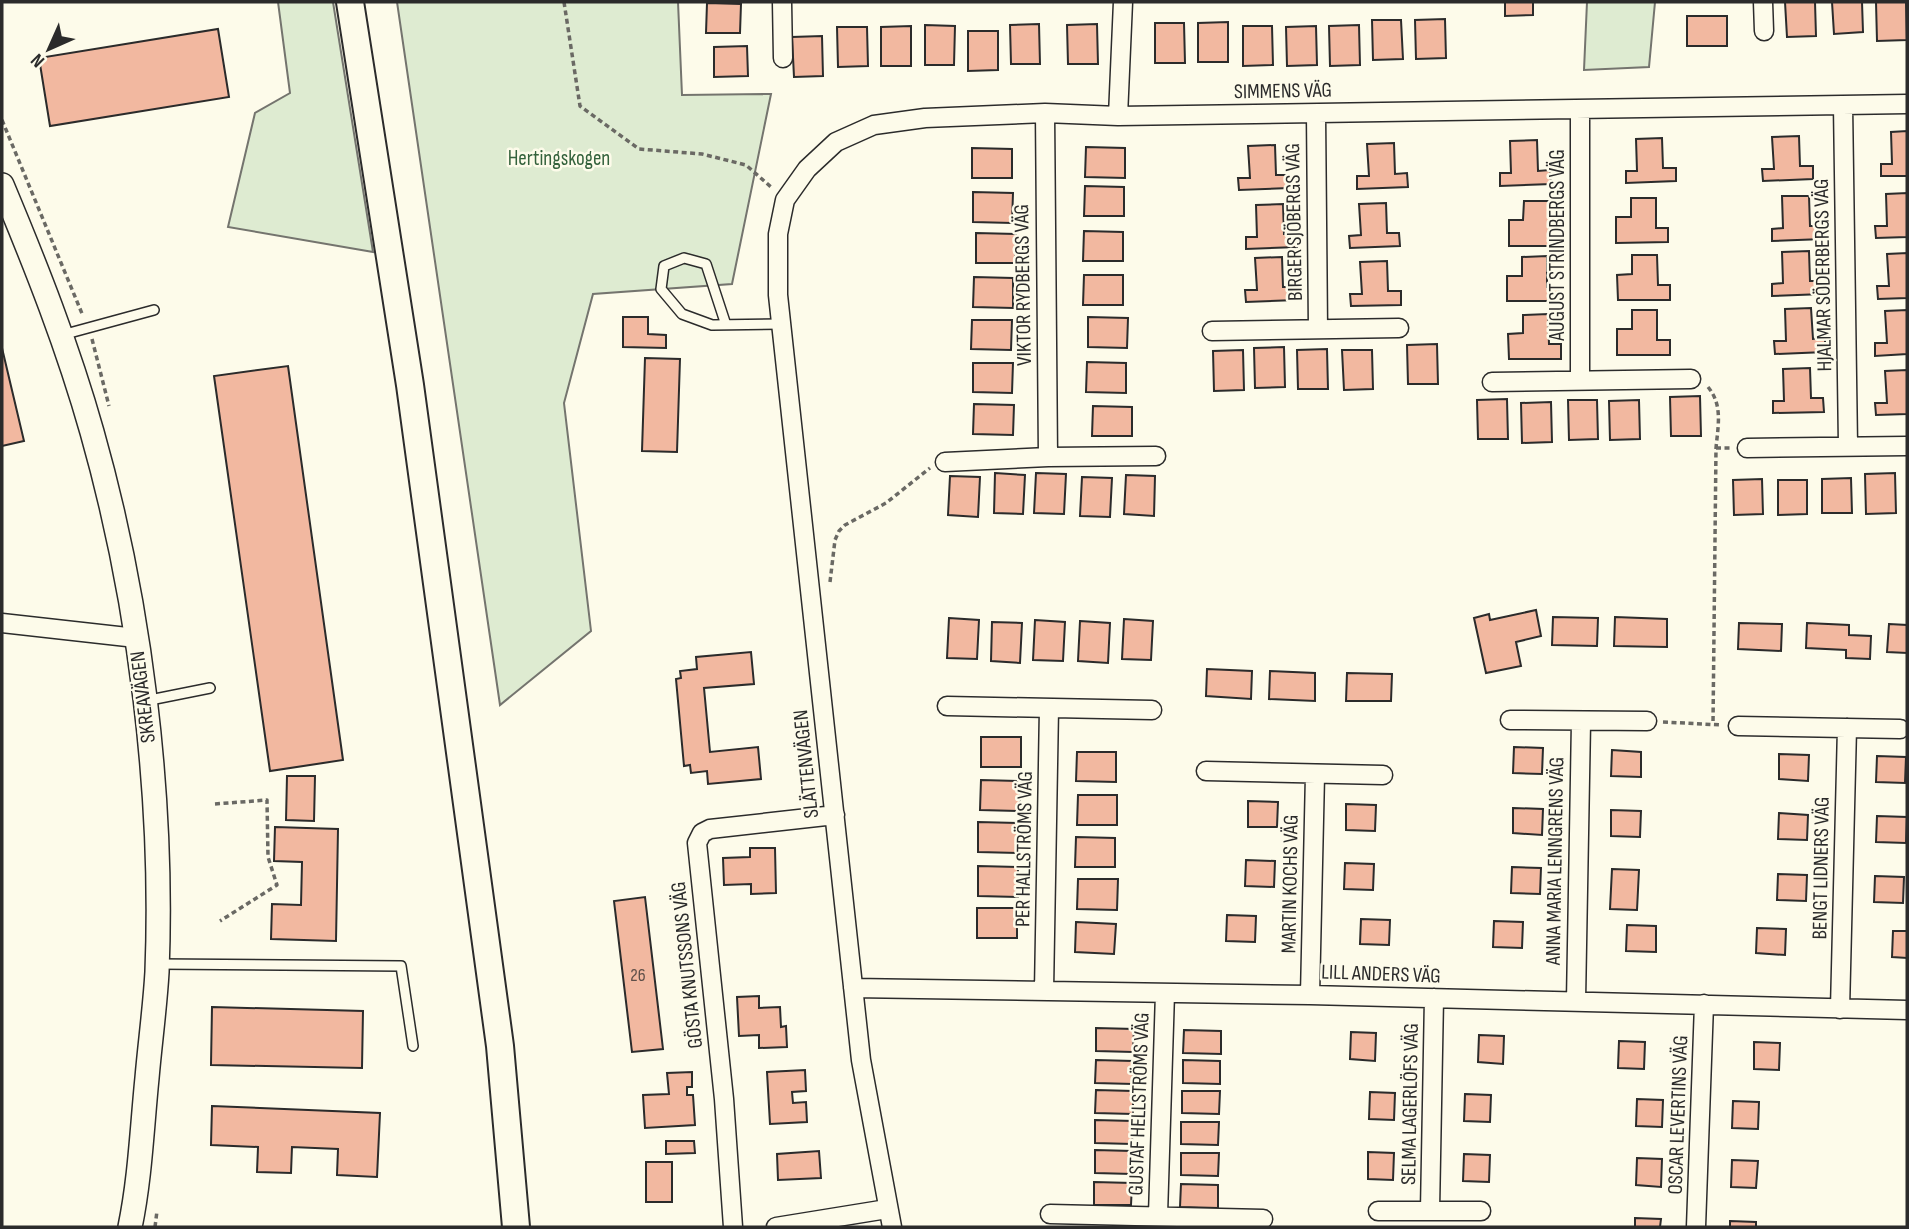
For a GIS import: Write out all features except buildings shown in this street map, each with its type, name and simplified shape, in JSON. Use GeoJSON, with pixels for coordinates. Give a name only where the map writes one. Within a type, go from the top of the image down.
{"type":"FeatureCollection","features":[{"type":"Feature","properties":{"kind":"main road"},"geometry":{"type":"LineString","coordinates":[[350,2],[410,385],[500,1046],[516,1227]]}},
{"type":"Feature","properties":{"kind":"street"},"geometry":{"type":"LineString","coordinates":[[782,2],[783,58]]}},
{"type":"Feature","properties":{"kind":"street"},"geometry":{"type":"LineString","coordinates":[[1118,116],[1123,2]]}},
{"type":"Feature","properties":{"kind":"street"},"geometry":{"type":"LineString","coordinates":[[1763,2],[1764,31]]}},
{"type":"Feature","properties":{"kind":"street","name":"SIMMENS VÄG"},"geometry":{"type":"LineString","coordinates":[[778,295],[778,234],[785,200],[807,169],[836,142],[874,125],[925,118],[1045,113],[1118,116],[1315,114],[1907,104]]}},
{"type":"Feature","properties":{"kind":"street","name":"HJALMAR SÖDERBERGS VÄG"},"geometry":{"type":"LineString","coordinates":[[1843,105],[1848,445]]}},
{"type":"Feature","properties":{"kind":"street","name":"AUGUST STRINDBERGS VÄG"},"geometry":{"type":"LineString","coordinates":[[1580,109],[1580,380]]}},
{"type":"Feature","properties":{"kind":"street","name":"VIKTOR RYDBERGS VÄG"},"geometry":{"type":"LineString","coordinates":[[1045,113],[1048,457]]}},
{"type":"Feature","properties":{"kind":"street","name":"BIRGER SJÖBERGS VÄG"},"geometry":{"type":"LineString","coordinates":[[1315,114],[1318,329]]}},
{"type":"Feature","properties":{"kind":"street","name":"SKREAVÄGEN"},"geometry":{"type":"LineString","coordinates":[[2,185],[61,336],[98,457],[120,547],[144,701],[157,842],[157,964],[130,1227]]}},
{"type":"Feature","properties":{"kind":"street","name":"SLÄTTENVÄGEN"},"geometry":{"type":"LineString","coordinates":[[778,295],[861,1060],[892,1227]]}},
{"type":"Feature","properties":{"kind":"street","name":"BIRGER SJÖBERGS VÄG"},"geometry":{"type":"LineString","coordinates":[[1212,331],[1399,328]]}},
{"type":"Feature","properties":{"kind":"street"},"geometry":{"type":"LineString","coordinates":[[1492,382],[1691,379]]}},
{"type":"Feature","properties":{"kind":"street"},"geometry":{"type":"LineString","coordinates":[[1747,448],[1907,446]]}},
{"type":"Feature","properties":{"kind":"street"},"geometry":{"type":"LineString","coordinates":[[945,462],[1156,456]]}},
{"type":"Feature","properties":{"kind":"street"},"geometry":{"type":"LineString","coordinates":[[2,623],[136,638]]}},
{"type":"Feature","properties":{"kind":"street"},"geometry":{"type":"LineString","coordinates":[[947,706],[1152,710]]}},
{"type":"Feature","properties":{"kind":"street","name":"PER HALLSTRÖMS VÄG"},"geometry":{"type":"LineString","coordinates":[[1044,990],[1049,708]]}},
{"type":"Feature","properties":{"kind":"street"},"geometry":{"type":"LineString","coordinates":[[1510,720],[1647,721]]}},
{"type":"Feature","properties":{"kind":"street","name":"ANNA MARIA LENNGRENS VÄG"},"geometry":{"type":"LineString","coordinates":[[1576,1001],[1581,722]]}},
{"type":"Feature","properties":{"kind":"street"},"geometry":{"type":"LineString","coordinates":[[1738,726],[1900,729]]}},
{"type":"Feature","properties":{"kind":"street","name":"BENGT LIDNERS VÄG"},"geometry":{"type":"LineString","coordinates":[[1840,1009],[1847,728]]}},
{"type":"Feature","properties":{"kind":"street"},"geometry":{"type":"LineString","coordinates":[[1206,771],[1383,775]]}},
{"type":"Feature","properties":{"kind":"street","name":"MARTIN KOCHS VÄG"},"geometry":{"type":"LineString","coordinates":[[1310,995],[1315,775]]}},
{"type":"Feature","properties":{"kind":"street","name":"GÖSTA KNUTSSONS VÄG"},"geometry":{"type":"LineString","coordinates":[[733,1227],[722,1085],[697,843],[702,833],[710,829],[835,815]]}},
{"type":"Feature","properties":{"kind":"street","name":"LILL ANDERS VÄG"},"geometry":{"type":"LineString","coordinates":[[853,988],[1310,995],[1907,1010]]}},
{"type":"Feature","properties":{"kind":"street","name":"GUSTAF HELLSTRÖMS VÄG"},"geometry":{"type":"LineString","coordinates":[[1158,1215],[1165,993]]}},
{"type":"Feature","properties":{"kind":"street","name":"SELMA LAGERLÖFS VÄG"},"geometry":{"type":"LineString","coordinates":[[1430,1210],[1434,998]]}},
{"type":"Feature","properties":{"kind":"street","name":"OSCAR LEVERTINS VÄG"},"geometry":{"type":"LineString","coordinates":[[1696,1227],[1704,1004]]}},
{"type":"Feature","properties":{"kind":"street"},"geometry":{"type":"LineString","coordinates":[[776,1227],[887,1209]]}},
{"type":"Feature","properties":{"kind":"street","name":"SELMA LAGERLÖFS VÄG"},"geometry":{"type":"LineString","coordinates":[[1378,1211],[1481,1211]]}},
{"type":"Feature","properties":{"kind":"street","name":"GUSTAF HELLSTRÖMS VÄG"},"geometry":{"type":"LineString","coordinates":[[1050,1214],[1263,1219]]}},
{"type":"Feature","properties":{"kind":"lane"},"geometry":{"type":"LineString","coordinates":[[726,325],[706,264],[684,258],[664,266],[661,289],[682,314],[712,325],[726,325],[781,324]]}},
{"type":"Feature","properties":{"kind":"lane"},"geometry":{"type":"LineString","coordinates":[[61,336],[154,310]]}},
{"type":"Feature","properties":{"kind":"lane"},"geometry":{"type":"LineString","coordinates":[[144,701],[211,688]]}},
{"type":"Feature","properties":{"kind":"lane"},"geometry":{"type":"LineString","coordinates":[[157,964],[401,967],[413,1046]]}},
{"type":"Feature","properties":{"kind":"path"},"geometry":{"type":"LineString","coordinates":[[564,2],[580,106],[639,149],[702,154],[746,165],[785,200]]}},
{"type":"Feature","properties":{"kind":"path"},"geometry":{"type":"LineString","coordinates":[[1691,379],[1705,384],[1713,393],[1718,406],[1713,724]]}},
{"type":"Feature","properties":{"kind":"path"},"geometry":{"type":"LineString","coordinates":[[829,589],[832,553],[839,531],[886,503],[927,470],[945,462]]}},
{"type":"Feature","properties":{"kind":"path"},"geometry":{"type":"LineString","coordinates":[[1647,721],[1738,726]]}},
{"type":"Feature","properties":{"kind":"path"},"geometry":{"type":"LineString","coordinates":[[215,804],[267,800],[268,857],[277,885],[220,921]]}},
{"type":"Feature","properties":{"kind":"green space"},"geometry":{"type":"Polygon","coordinates":[[[278,2],[333,2],[373,252],[228,227],[255,113],[290,93],[278,2]]]}},
{"type":"Feature","properties":{"kind":"green space","name":"Hertingskogen"},"geometry":{"type":"Polygon","coordinates":[[[397,2],[678,2],[682,95],[771,94],[732,284],[593,294],[564,403],[591,631],[500,705],[397,2]]]}},
{"type":"Feature","properties":{"kind":"green space"},"geometry":{"type":"Polygon","coordinates":[[[1587,2],[1655,2],[1649,67],[1584,70],[1587,2]]]}}]}
